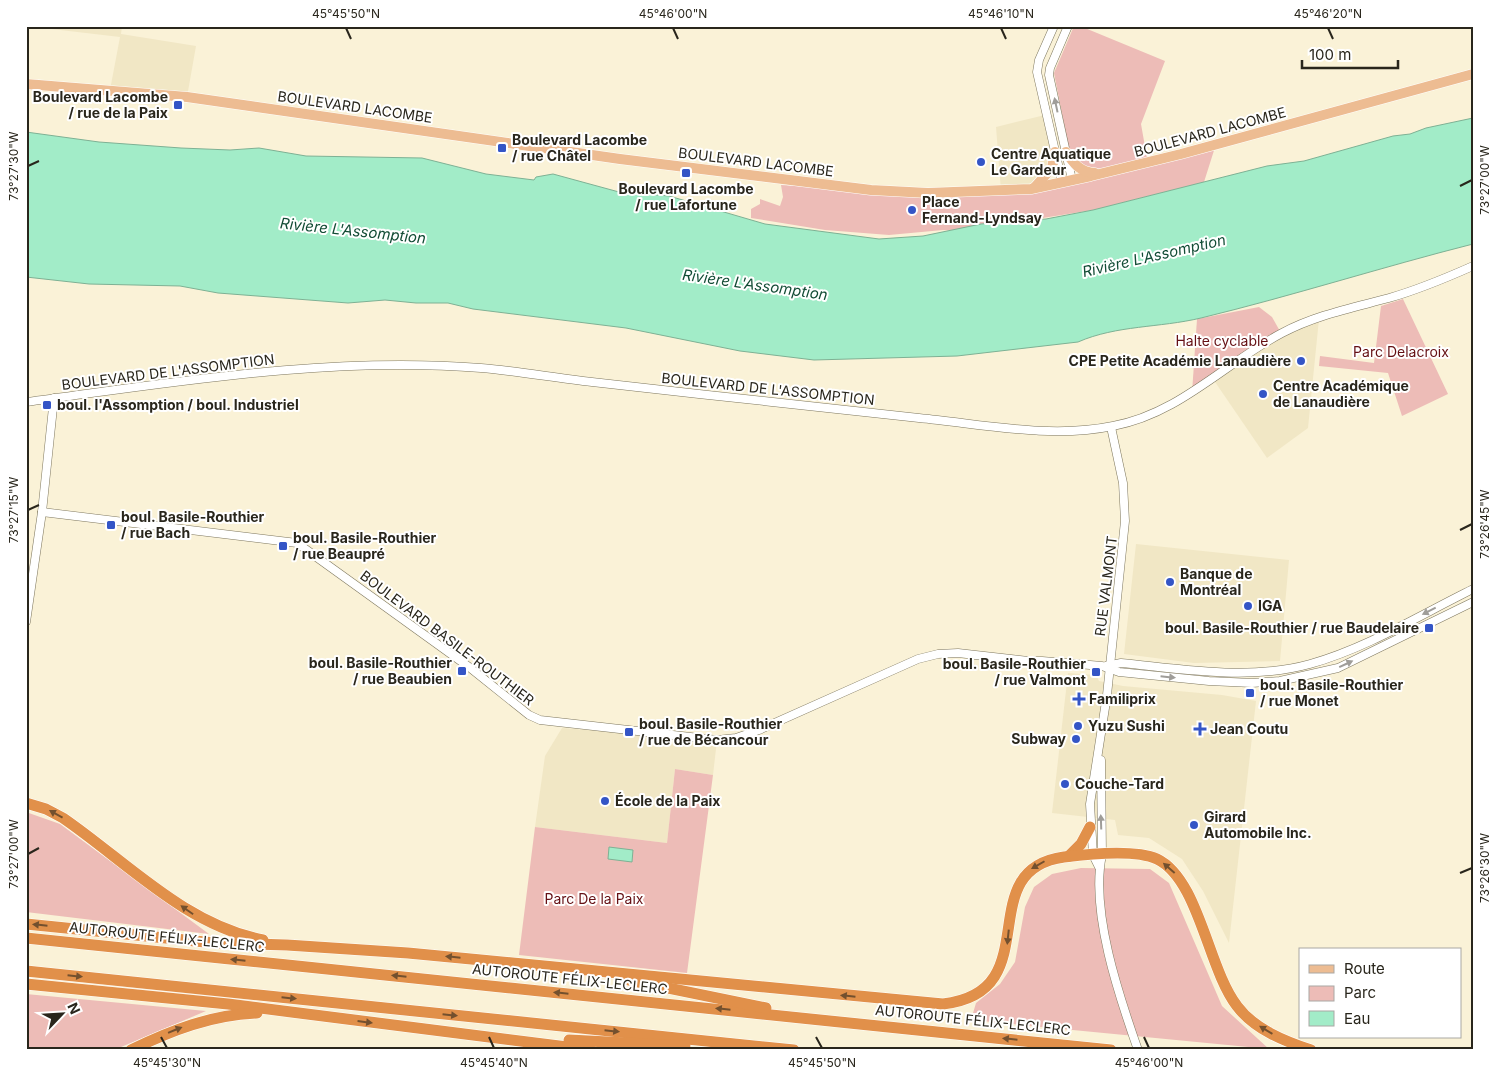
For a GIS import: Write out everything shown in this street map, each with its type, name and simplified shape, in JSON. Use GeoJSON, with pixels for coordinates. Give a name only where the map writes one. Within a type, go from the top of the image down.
{"type":"FeatureCollection","features":[{"type":"Feature","properties":{"kind":"highway"},"geometry":{"type":"LineString","coordinates":[[26,803],[39,806],[63,818],[186,909],[210,924],[247,937],[287,945]]}},
{"type":"Feature","properties":{"kind":"highway"},"geometry":{"type":"LineString","coordinates":[[1069,856],[1081,844],[1090,827]]}},
{"type":"Feature","properties":{"kind":"highway"},"geometry":{"type":"LineString","coordinates":[[26,924],[215,943],[287,945],[408,953],[931,1004],[955,1002],[980,991],[998,970],[1007,948],[1014,894],[1023,878],[1040,863],[1069,856],[1141,855],[1157,859],[1169,867],[1185,888],[1222,980],[1236,1006],[1265,1030],[1310,1050]]}},
{"type":"Feature","properties":{"kind":"highway","name":"AUTOROUTE FÉLIX-LECLERC"},"geometry":{"type":"LineString","coordinates":[[26,938],[1111,1050]]}},
{"type":"Feature","properties":{"kind":"highway"},"geometry":{"type":"LineString","coordinates":[[26,971],[794,1050]]}},
{"type":"Feature","properties":{"kind":"highway"},"geometry":{"type":"LineString","coordinates":[[589,972],[725,998],[806,1018]]}},
{"type":"Feature","properties":{"kind":"highway"},"geometry":{"type":"LineString","coordinates":[[26,984],[220,1003],[591,1050]]}},
{"type":"Feature","properties":{"kind":"highway"},"geometry":{"type":"LineString","coordinates":[[130,1050],[204,1020],[239,1014],[287,1012]]}},
{"type":"Feature","properties":{"kind":"highway"},"geometry":{"type":"LineString","coordinates":[[505,1038],[648,1045],[761,1046]]}},
{"type":"Feature","properties":{"kind":"main road","name":"BOULEVARD LACOMBE"},"geometry":{"type":"LineString","coordinates":[[26,84],[187,97],[552,149],[871,190],[928,193],[1033,189],[1101,174],[1473,74]]}},
{"type":"Feature","properties":{"kind":"main road"},"geometry":{"type":"LineString","coordinates":[[1033,189],[1052,168],[1061,152],[1083,171],[1101,174]]}},
{"type":"Feature","properties":{"kind":"street"},"geometry":{"type":"LineString","coordinates":[[1054,26],[1039,60],[1037,72],[1061,152]]}},
{"type":"Feature","properties":{"kind":"street"},"geometry":{"type":"LineString","coordinates":[[1067,181],[1049,75],[1050,68],[1068,26]]}},
{"type":"Feature","properties":{"kind":"street","name":"BOULEVARD DE L'ASSOMPTION"},"geometry":{"type":"LineString","coordinates":[[26,402],[206,377],[383,365],[480,368],[815,408],[1023,429],[1078,430],[1111,427],[1152,413],[1176,402],[1281,333],[1304,322],[1345,308],[1390,298],[1473,266]]}},
{"type":"Feature","properties":{"kind":"street"},"geometry":{"type":"LineString","coordinates":[[26,622],[42,512],[54,398]]}},
{"type":"Feature","properties":{"kind":"street","name":"RUE VALMONT"},"geometry":{"type":"LineString","coordinates":[[1097,855],[1100,749],[1107,667],[1125,514],[1123,483],[1111,427]]}},
{"type":"Feature","properties":{"kind":"street","name":"BOULEVARD BASILE-ROUTHIER"},"geometry":{"type":"LineString","coordinates":[[42,512],[297,543],[468,667],[529,715],[540,720],[716,740],[736,738],[759,730],[918,659],[938,654],[958,653],[1028,661],[1042,660],[1107,667],[1119,672],[1218,682],[1252,683],[1287,680],[1338,668],[1473,602]]}},
{"type":"Feature","properties":{"kind":"street","name":"BOULEVARD BASILE-ROUTHIER"},"geometry":{"type":"LineString","coordinates":[[1107,667],[1121,663],[1228,672],[1263,672],[1303,665],[1354,648],[1473,589]]}},
{"type":"Feature","properties":{"kind":"street","name":"RUE VALMONT"},"geometry":{"type":"LineString","coordinates":[[1100,749],[1092,788],[1090,827],[1099,868],[1101,903],[1108,950],[1138,1050]]}},
{"type":"Feature","properties":{"kind":"shaded area"},"geometry":{"type":"Polygon","coordinates":[[[26,26],[122,26],[121,34],[196,46],[187,97],[110,90],[120,37],[26,26]]]}},
{"type":"Feature","properties":{"kind":"shaded area"},"geometry":{"type":"Polygon","coordinates":[[[1045,115],[1052,154],[1043,175],[1032,183],[1001,191],[996,127],[1045,115]]]}},
{"type":"Feature","properties":{"kind":"shaded area","name":"Centre Académique de Lanaudière"},"geometry":{"type":"Polygon","coordinates":[[[1319,319],[1308,428],[1267,458],[1213,379],[1281,333],[1319,319]]]}},
{"type":"Feature","properties":{"kind":"shaded area"},"geometry":{"type":"Polygon","coordinates":[[[1136,544],[1289,560],[1280,661],[1194,663],[1124,654],[1136,544]]]}},
{"type":"Feature","properties":{"kind":"shaded area"},"geometry":{"type":"Polygon","coordinates":[[[1068,673],[1096,675],[1099,681],[1123,686],[1222,695],[1256,701],[1229,943],[1203,891],[1182,859],[1149,838],[1118,835],[1115,820],[1052,813],[1068,673]]]}},
{"type":"Feature","properties":{"kind":"shaded area","name":"École de la Paix"},"geometry":{"type":"Polygon","coordinates":[[[562,728],[717,740],[713,775],[675,769],[667,843],[535,827],[545,756],[562,728]]]}},
{"type":"Feature","properties":{"kind":"green space"},"geometry":{"type":"Polygon","coordinates":[[[1074,26],[1080,26],[1165,61],[1141,124],[1147,158],[1217,141],[1204,182],[1093,210],[960,231],[943,230],[889,235],[825,230],[751,218],[751,209],[760,204],[760,199],[780,206],[783,197],[781,185],[901,193],[1031,189],[1106,170],[1084,166],[1069,150],[1054,73],[1074,26]]]}},
{"type":"Feature","properties":{"kind":"green space","name":"Parc Delacroix"},"geometry":{"type":"Polygon","coordinates":[[[1403,299],[1448,394],[1402,416],[1388,373],[1319,366],[1320,356],[1374,363],[1381,306],[1403,299]]]}},
{"type":"Feature","properties":{"kind":"green space","name":"Halte cyclable"},"geometry":{"type":"Polygon","coordinates":[[[1259,307],[1272,317],[1281,333],[1192,393],[1197,319],[1259,307]]]}},
{"type":"Feature","properties":{"kind":"green space","name":"Parc De la Paix"},"geometry":{"type":"Polygon","coordinates":[[[675,769],[713,775],[687,973],[519,955],[535,827],[667,843],[675,769]]]}},
{"type":"Feature","properties":{"kind":"green space"},"geometry":{"type":"Polygon","coordinates":[[[26,812],[60,824],[209,934],[26,912],[26,812]]]}},
{"type":"Feature","properties":{"kind":"green space"},"geometry":{"type":"Polygon","coordinates":[[[1081,868],[1150,869],[1169,883],[1222,1006],[1269,1049],[971,1020],[976,1003],[1000,984],[1015,962],[1025,907],[1034,887],[1052,874],[1081,868]]]}},
{"type":"Feature","properties":{"kind":"green space"},"geometry":{"type":"Polygon","coordinates":[[[26,994],[206,1011],[114,1050],[26,1050],[26,994]]]}},
{"type":"Feature","properties":{"kind":"water","name":"Rivière L'Assomption"},"geometry":{"type":"Polygon","coordinates":[[[1473,118],[1473,244],[1201,318],[1108,332],[1078,342],[957,356],[814,360],[740,351],[626,328],[473,309],[448,303],[416,303],[385,300],[348,303],[218,293],[180,286],[89,284],[26,277],[26,132],[99,142],[181,148],[230,150],[259,148],[306,156],[422,158],[486,174],[534,180],[536,177],[553,174],[619,192],[669,196],[765,224],[879,239],[923,236],[981,224],[1046,219],[1093,210],[1267,166],[1304,161],[1393,136],[1410,134],[1426,128],[1473,118]]]}},
{"type":"Feature","properties":{"kind":"water"},"geometry":{"type":"Polygon","coordinates":[[[609,847],[633,850],[632,862],[608,859],[609,847]]]}},
{"type":"Feature","properties":{"kind":"place","name":"Boulevard Lacombe / rue de la Paix"},"geometry":{"type":"Point","coordinates":[178,105]}},
{"type":"Feature","properties":{"kind":"place","name":"Boulevard Lacombe / rue Châtel"},"geometry":{"type":"Point","coordinates":[502,148]}},
{"type":"Feature","properties":{"kind":"place","name":"Centre Aquatique Le Gardeur"},"geometry":{"type":"Point","coordinates":[981,162]}},
{"type":"Feature","properties":{"kind":"place","name":"Boulevard Lacombe / rue Lafortune"},"geometry":{"type":"Point","coordinates":[686,173]}},
{"type":"Feature","properties":{"kind":"place","name":"Place Fernand-Lyndsay"},"geometry":{"type":"Point","coordinates":[912,210]}},
{"type":"Feature","properties":{"kind":"place","name":"CPE Petite Académie Lanaudière"},"geometry":{"type":"Point","coordinates":[1301,361]}},
{"type":"Feature","properties":{"kind":"place","name":"Centre Académique de Lanaudière"},"geometry":{"type":"Point","coordinates":[1263,394]}},
{"type":"Feature","properties":{"kind":"place","name":"boul. l'Assomption / boul. Industriel"},"geometry":{"type":"Point","coordinates":[47,405]}},
{"type":"Feature","properties":{"kind":"place","name":"boul. Basile-Routhier / rue Bach"},"geometry":{"type":"Point","coordinates":[111,525]}},
{"type":"Feature","properties":{"kind":"place","name":"boul. Basile-Routhier / rue Beaupré"},"geometry":{"type":"Point","coordinates":[283,546]}},
{"type":"Feature","properties":{"kind":"place","name":"Banque de Montréal"},"geometry":{"type":"Point","coordinates":[1170,582]}},
{"type":"Feature","properties":{"kind":"place","name":"IGA"},"geometry":{"type":"Point","coordinates":[1248,606]}},
{"type":"Feature","properties":{"kind":"place","name":"boul. Basile-Routhier / rue Baudelaire"},"geometry":{"type":"Point","coordinates":[1429,628]}},
{"type":"Feature","properties":{"kind":"place","name":"boul. Basile-Routhier / rue Beaubien"},"geometry":{"type":"Point","coordinates":[462,671]}},
{"type":"Feature","properties":{"kind":"place","name":"boul. Basile-Routhier / rue Valmont"},"geometry":{"type":"Point","coordinates":[1096,672]}},
{"type":"Feature","properties":{"kind":"place","name":"boul. Basile-Routhier / rue Monet"},"geometry":{"type":"Point","coordinates":[1250,693]}},
{"type":"Feature","properties":{"kind":"place","name":"Familiprix"},"geometry":{"type":"Point","coordinates":[1079,699]}},
{"type":"Feature","properties":{"kind":"place","name":"Yuzu Sushi"},"geometry":{"type":"Point","coordinates":[1078,726]}},
{"type":"Feature","properties":{"kind":"place","name":"Jean Coutu"},"geometry":{"type":"Point","coordinates":[1200,729]}},
{"type":"Feature","properties":{"kind":"place","name":"boul. Basile-Routhier / rue de Bécancour"},"geometry":{"type":"Point","coordinates":[629,732]}},
{"type":"Feature","properties":{"kind":"place","name":"Subway"},"geometry":{"type":"Point","coordinates":[1076,739]}},
{"type":"Feature","properties":{"kind":"place","name":"Couche-Tard"},"geometry":{"type":"Point","coordinates":[1065,784]}},
{"type":"Feature","properties":{"kind":"place","name":"École de la Paix"},"geometry":{"type":"Point","coordinates":[605,801]}},
{"type":"Feature","properties":{"kind":"place","name":"Girard Automobile Inc."},"geometry":{"type":"Point","coordinates":[1194,825]}}]}
